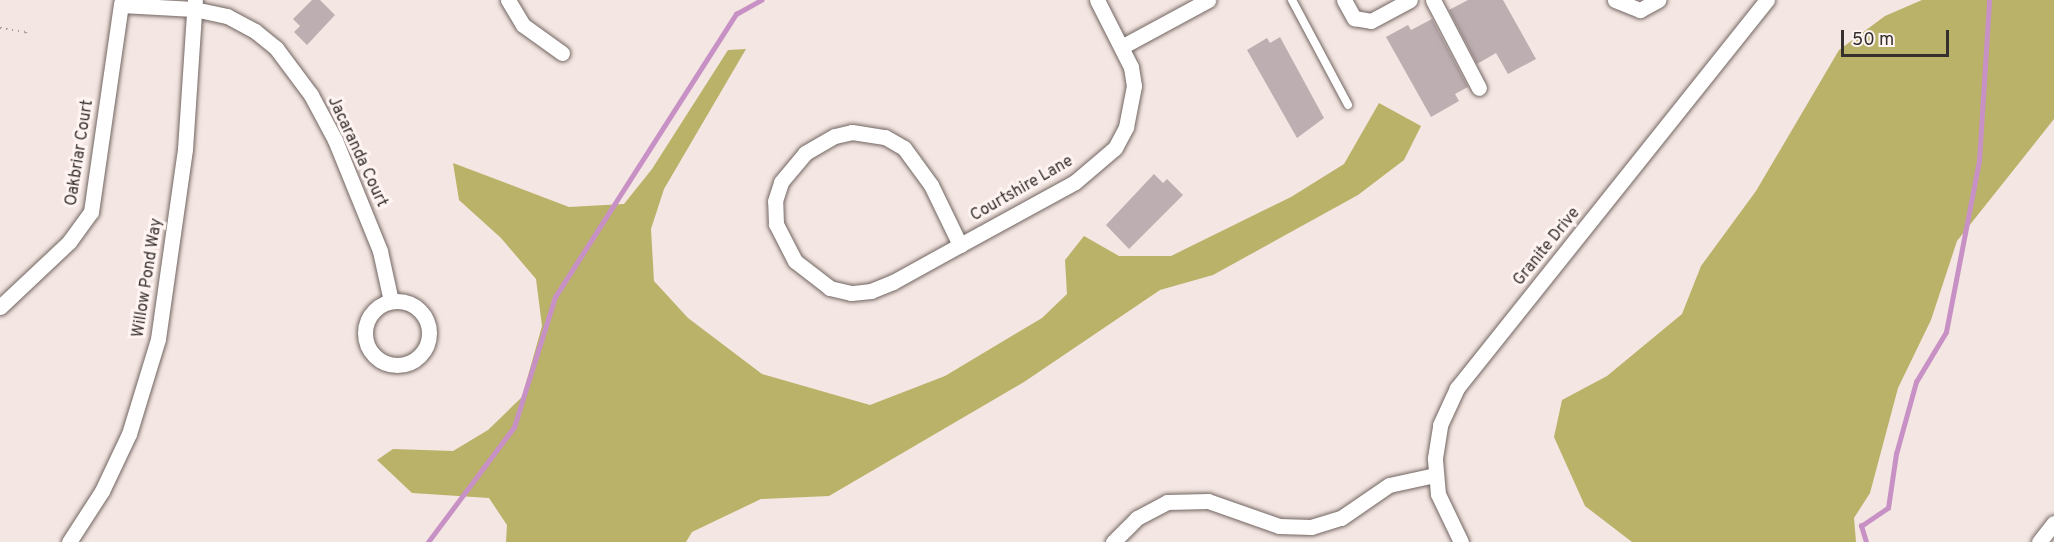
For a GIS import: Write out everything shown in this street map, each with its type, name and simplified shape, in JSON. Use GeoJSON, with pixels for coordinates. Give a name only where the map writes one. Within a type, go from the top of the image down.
{"type":"FeatureCollection","features":[{"type":"Feature","properties":{"kind":"street"},"geometry":{"type":"LineString","coordinates":[[508,0],[523,25],[562,53]]}},
{"type":"Feature","properties":{"kind":"street","name":"Courtshire Lane"},"geometry":{"type":"LineString","coordinates":[[960,245],[916,162],[885,137],[852,132],[819,143],[792,165],[775,201],[776,224],[795,261],[830,288],[851,293],[871,291],[893,282],[1075,182],[1115,148],[1126,127],[1134,86],[1123,46],[1097,0]]}},
{"type":"Feature","properties":{"kind":"street"},"geometry":{"type":"LineString","coordinates":[[1123,46],[1208,0]]}},
{"type":"Feature","properties":{"kind":"street"},"geometry":{"type":"LineString","coordinates":[[1344,0],[1354,18],[1371,21],[1410,0]]}},
{"type":"Feature","properties":{"kind":"street"},"geometry":{"type":"LineString","coordinates":[[1433,0],[1479,88]]}},
{"type":"Feature","properties":{"kind":"street"},"geometry":{"type":"LineString","coordinates":[[1615,0],[1640,10],[1658,0]]}},
{"type":"Feature","properties":{"kind":"street","name":"Granite Drive"},"geometry":{"type":"LineString","coordinates":[[1461,542],[1438,494],[1435,475],[1440,425],[1457,388],[1767,0]]}},
{"type":"Feature","properties":{"kind":"street","name":"Oakbriar Court"},"geometry":{"type":"LineString","coordinates":[[0,307],[69,242],[90,212],[121,2],[195,5]]}},
{"type":"Feature","properties":{"kind":"street","name":"Jacaranda Court"},"geometry":{"type":"LineString","coordinates":[[195,5],[227,16],[255,31],[292,66],[335,140],[357,189],[380,251],[391,301]]}},
{"type":"Feature","properties":{"kind":"street","name":"Willow Pond Way"},"geometry":{"type":"LineString","coordinates":[[69,542],[102,491],[129,434],[158,339],[185,149],[195,5]]}},
{"type":"Feature","properties":{"kind":"street"},"geometry":{"type":"LineString","coordinates":[[391,301],[411,304],[426,318],[430,327],[430,337],[421,356],[402,366],[381,361],[367,344],[367,322],[372,313],[391,301]]}},
{"type":"Feature","properties":{"kind":"street"},"geometry":{"type":"LineString","coordinates":[[1113,542],[1137,518],[1167,502],[1208,501],[1279,526],[1311,527],[1341,518],[1389,485],[1435,475]]}},
{"type":"Feature","properties":{"kind":"street"},"geometry":{"type":"LineString","coordinates":[[2039,542],[2054,523]]}},
{"type":"Feature","properties":{"kind":"lane"},"geometry":{"type":"LineString","coordinates":[[1292,0],[1348,105]]}},
{"type":"Feature","properties":{"kind":"path"},"geometry":{"type":"LineString","coordinates":[[0,28],[26,32],[27,35]]}},
{"type":"Feature","properties":{"kind":"shaded area"},"geometry":{"type":"Polygon","coordinates":[[[1922,0],[2054,0],[2054,119],[1957,241],[1931,320],[1898,388],[1870,493],[1854,518],[1856,542],[1632,542],[1585,506],[1554,437],[1562,400],[1607,376],[1682,314],[1701,266],[1756,191],[1839,50],[1885,16],[1922,0]]]}},
{"type":"Feature","properties":{"kind":"shaded area"},"geometry":{"type":"Polygon","coordinates":[[[746,49],[664,189],[651,229],[654,281],[688,318],[762,374],[870,405],[945,376],[1042,318],[1067,294],[1065,260],[1084,236],[1119,256],[1171,256],[1291,197],[1344,164],[1379,103],[1421,126],[1404,160],[1358,195],[1213,275],[1160,290],[1024,382],[829,496],[761,499],[692,532],[686,542],[506,542],[507,525],[489,498],[412,493],[377,460],[393,449],[453,451],[488,430],[522,397],[542,326],[536,279],[501,238],[459,200],[453,163],[569,207],[624,204],[652,169],[728,50],[746,49]]]}},
{"type":"Feature","properties":{"kind":"building"},"geometry":{"type":"Polygon","coordinates":[[[312,0],[320,0],[335,15],[307,45],[294,32],[300,26],[293,19],[312,0]]]}},
{"type":"Feature","properties":{"kind":"building"},"geometry":{"type":"Polygon","coordinates":[[[1468,0],[1503,0],[1536,59],[1508,74],[1496,53],[1477,64],[1449,10],[1468,0]]]}},
{"type":"Feature","properties":{"kind":"building"},"geometry":{"type":"Polygon","coordinates":[[[1432,19],[1468,87],[1455,94],[1459,101],[1431,117],[1386,37],[1408,25],[1411,30],[1432,19]]]}},
{"type":"Feature","properties":{"kind":"building"},"geometry":{"type":"Polygon","coordinates":[[[1280,37],[1324,118],[1297,138],[1247,50],[1267,38],[1270,43],[1280,37]]]}},
{"type":"Feature","properties":{"kind":"building"},"geometry":{"type":"Polygon","coordinates":[[[1154,174],[1163,183],[1167,179],[1183,195],[1129,249],[1106,225],[1154,174]]]}},
{"type":"Feature","properties":{"kind":"waterway"},"geometry":{"type":"LineString","coordinates":[[428,542],[514,427],[555,297],[736,14],[761,0]]}},
{"type":"Feature","properties":{"kind":"waterway"},"geometry":{"type":"LineString","coordinates":[[1866,542],[1861,526],[1888,508],[1896,454],[1916,382],[1946,332],[1979,161],[1989,0]]}}]}
